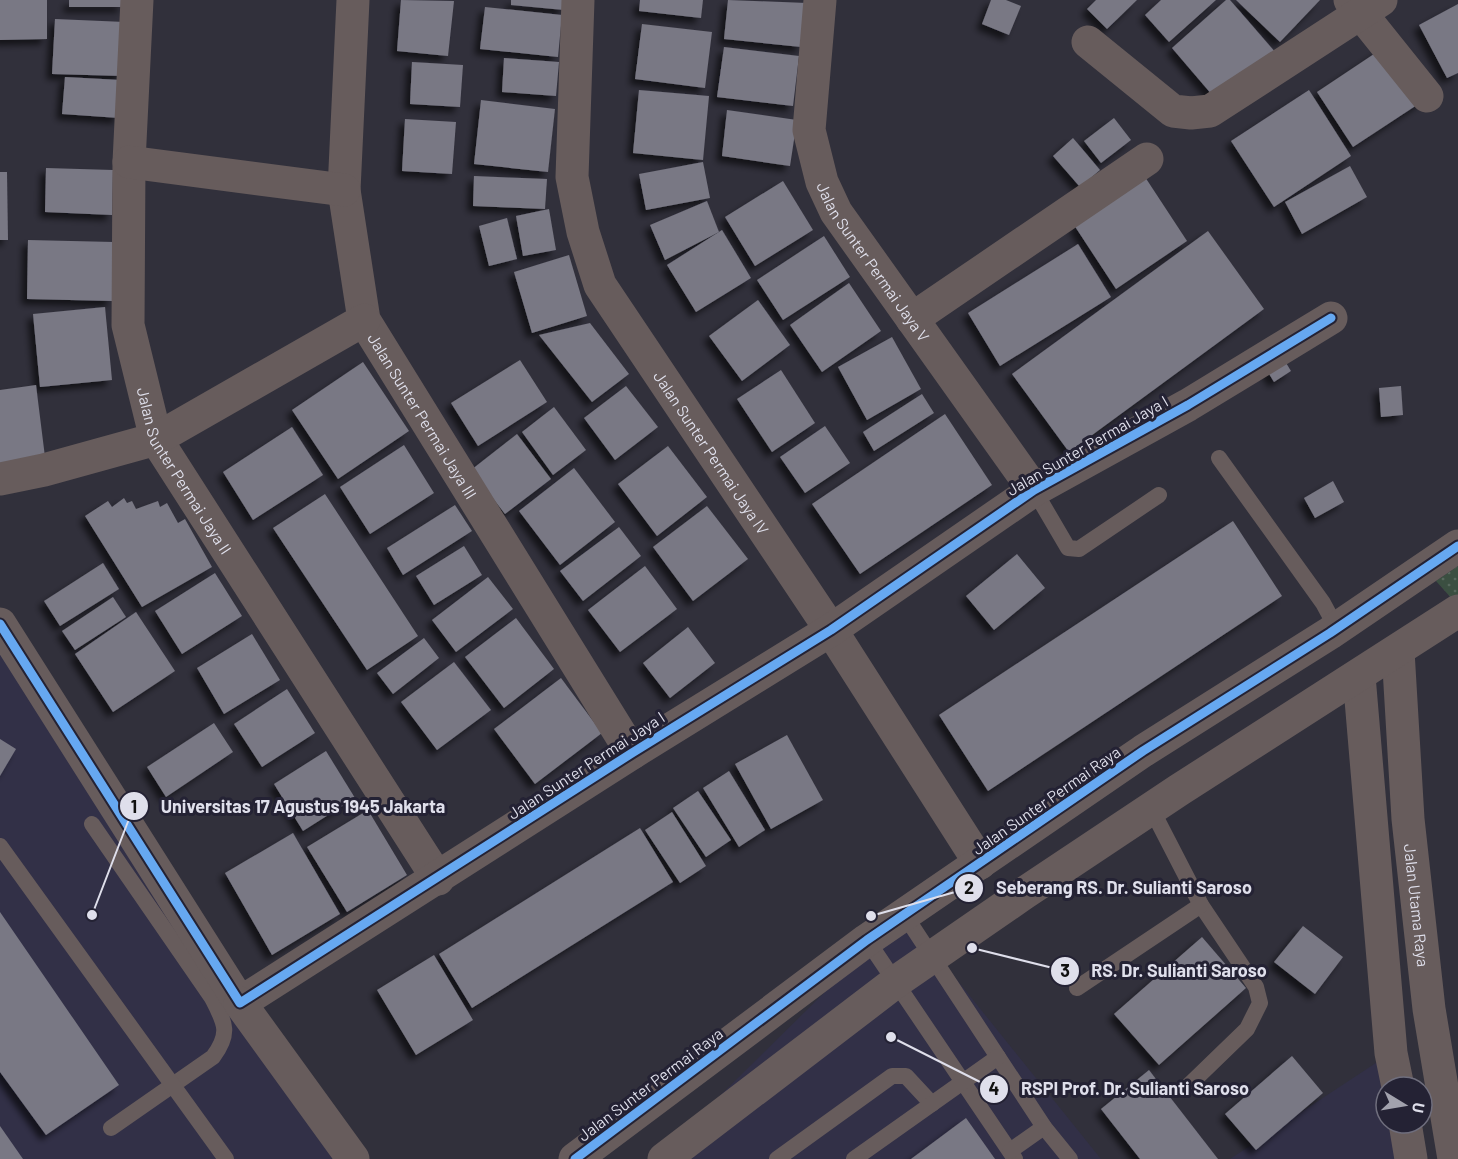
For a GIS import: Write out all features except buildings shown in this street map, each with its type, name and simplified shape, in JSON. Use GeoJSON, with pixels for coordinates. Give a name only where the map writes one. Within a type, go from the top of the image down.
{"type":"FeatureCollection","features":[{"type":"Feature","properties":{"kind":"street","name":"Jalan Sunter Permai Jaya II"},"geometry":{"type":"LineString","coordinates":[[137,0],[129,162],[128,325],[156,439],[438,879]]}},
{"type":"Feature","properties":{"kind":"street","name":"Jalan Sunter Permai Jaya III"},"geometry":{"type":"LineString","coordinates":[[353,0],[344,190],[364,320],[632,753]]}},
{"type":"Feature","properties":{"kind":"street","name":"Jalan Sunter Permai Jaya IV"},"geometry":{"type":"LineString","coordinates":[[578,0],[572,177],[583,232],[600,285],[831,630],[980,863]]}},
{"type":"Feature","properties":{"kind":"street","name":"Jalan Sunter Permai Jaya V"},"geometry":{"type":"LineString","coordinates":[[820,0],[809,130],[822,182],[836,212],[1034,490]]}},
{"type":"Feature","properties":{"kind":"street"},"geometry":{"type":"LineString","coordinates":[[1088,42],[1173,111],[1191,113],[1210,111],[1364,4],[1427,96]]}},
{"type":"Feature","properties":{"kind":"street"},"geometry":{"type":"LineString","coordinates":[[912,319],[1147,159]]}},
{"type":"Feature","properties":{"kind":"street"},"geometry":{"type":"LineString","coordinates":[[129,162],[344,190]]}},
{"type":"Feature","properties":{"kind":"street","name":"Jalan Sunter Permai Jaya I"},"geometry":{"type":"LineString","coordinates":[[240,1003],[438,879],[632,753],[831,630],[1034,490],[1188,405],[1331,318]]}},
{"type":"Feature","properties":{"kind":"street"},"geometry":{"type":"LineString","coordinates":[[0,479],[44,470],[156,439],[364,320]]}},
{"type":"Feature","properties":{"kind":"street","name":"Jalan Sunter Permai Raya"},"geometry":{"type":"LineString","coordinates":[[574,1159],[904,914],[1143,752],[1337,628],[1458,546]]}},
{"type":"Feature","properties":{"kind":"street"},"geometry":{"type":"LineString","coordinates":[[664,1159],[897,981],[1151,808],[1458,611]]}},
{"type":"Feature","properties":{"kind":"street"},"geometry":{"type":"LineString","coordinates":[[0,624],[240,1003],[353,1159]]}},
{"type":"Feature","properties":{"kind":"street","name":"Jalan Utama Raya"},"geometry":{"type":"LineString","coordinates":[[1398,651],[1408,819],[1429,1010],[1451,1152]]}},
{"type":"Feature","properties":{"kind":"street"},"geometry":{"type":"LineString","coordinates":[[1359,676],[1391,1053],[1396,1075]]}},
{"type":"Feature","properties":{"kind":"street"},"geometry":{"type":"LineString","coordinates":[[1407,1135],[1412,1159]]}},
{"type":"Feature","properties":{"kind":"lane"},"geometry":{"type":"LineString","coordinates":[[1219,458],[1323,603],[1337,628]]}},
{"type":"Feature","properties":{"kind":"lane"},"geometry":{"type":"LineString","coordinates":[[1034,490],[1068,548],[1079,549],[1159,495]]}},
{"type":"Feature","properties":{"kind":"lane"},"geometry":{"type":"LineString","coordinates":[[1151,808],[1201,905],[1256,987],[1260,1003],[1247,1029],[1185,1089]]}},
{"type":"Feature","properties":{"kind":"lane"},"geometry":{"type":"LineString","coordinates":[[92,824],[212,998],[225,1022],[224,1042],[213,1057],[172,1083],[111,1128]]}},
{"type":"Feature","properties":{"kind":"lane"},"geometry":{"type":"LineString","coordinates":[[0,846],[226,1159]]}},
{"type":"Feature","properties":{"kind":"lane"},"geometry":{"type":"LineString","coordinates":[[1077,988],[1201,905]]}},
{"type":"Feature","properties":{"kind":"lane"},"geometry":{"type":"LineString","coordinates":[[904,914],[1044,1127],[1070,1159]]}},
{"type":"Feature","properties":{"kind":"lane"},"geometry":{"type":"LineString","coordinates":[[867,940],[897,981],[1012,1155],[1044,1127]]}},
{"type":"Feature","properties":{"kind":"lane"},"geometry":{"type":"LineString","coordinates":[[854,1159],[998,1057]]}},
{"type":"Feature","properties":{"kind":"lane"},"geometry":{"type":"LineString","coordinates":[[777,1159],[892,1076],[906,1076],[932,1104]]}},
{"type":"Feature","properties":{"kind":"shaded area"},"geometry":{"type":"Polygon","coordinates":[[[0,637],[355,1159],[0,1159],[0,637]]]}},
{"type":"Feature","properties":{"kind":"shaded area"},"geometry":{"type":"Polygon","coordinates":[[[904,914],[1101,1159],[656,1159],[904,914]]]}},
{"type":"Feature","properties":{"kind":"shaded area"},"geometry":{"type":"Polygon","coordinates":[[[1391,1053],[1388,1075],[1374,1075],[1374,1135],[1407,1135],[1412,1159],[1230,1159],[1391,1053]]]}},
{"type":"Feature","properties":{"kind":"green space"},"geometry":{"type":"Polygon","coordinates":[[[1458,566],[1458,596],[1453,600],[1436,581],[1458,566]]]}},
{"type":"Feature","properties":{"kind":"cycle path"},"geometry":{"type":"LineString","coordinates":[[0,624],[240,1003],[632,753],[831,630],[1034,490],[1188,405],[1331,318]]}},
{"type":"Feature","properties":{"kind":"cycle path"},"geometry":{"type":"LineString","coordinates":[[575,1159],[867,940],[1143,751],[1330,633],[1458,546]]}},
{"type":"Feature","properties":{"kind":"place","name":"Universitas 17 Agustus 1945 Jakarta"},"geometry":{"type":"Point","coordinates":[92,915]}},
{"type":"Feature","properties":{"kind":"place","name":"Seberang RS. Dr. Sulianti Saroso"},"geometry":{"type":"Point","coordinates":[871,916]}},
{"type":"Feature","properties":{"kind":"place","name":"RS. Dr. Sulianti Saroso"},"geometry":{"type":"Point","coordinates":[972,948]}},
{"type":"Feature","properties":{"kind":"place","name":"RSPI Prof. Dr. Sulianti Saroso"},"geometry":{"type":"Point","coordinates":[891,1037]}}]}
